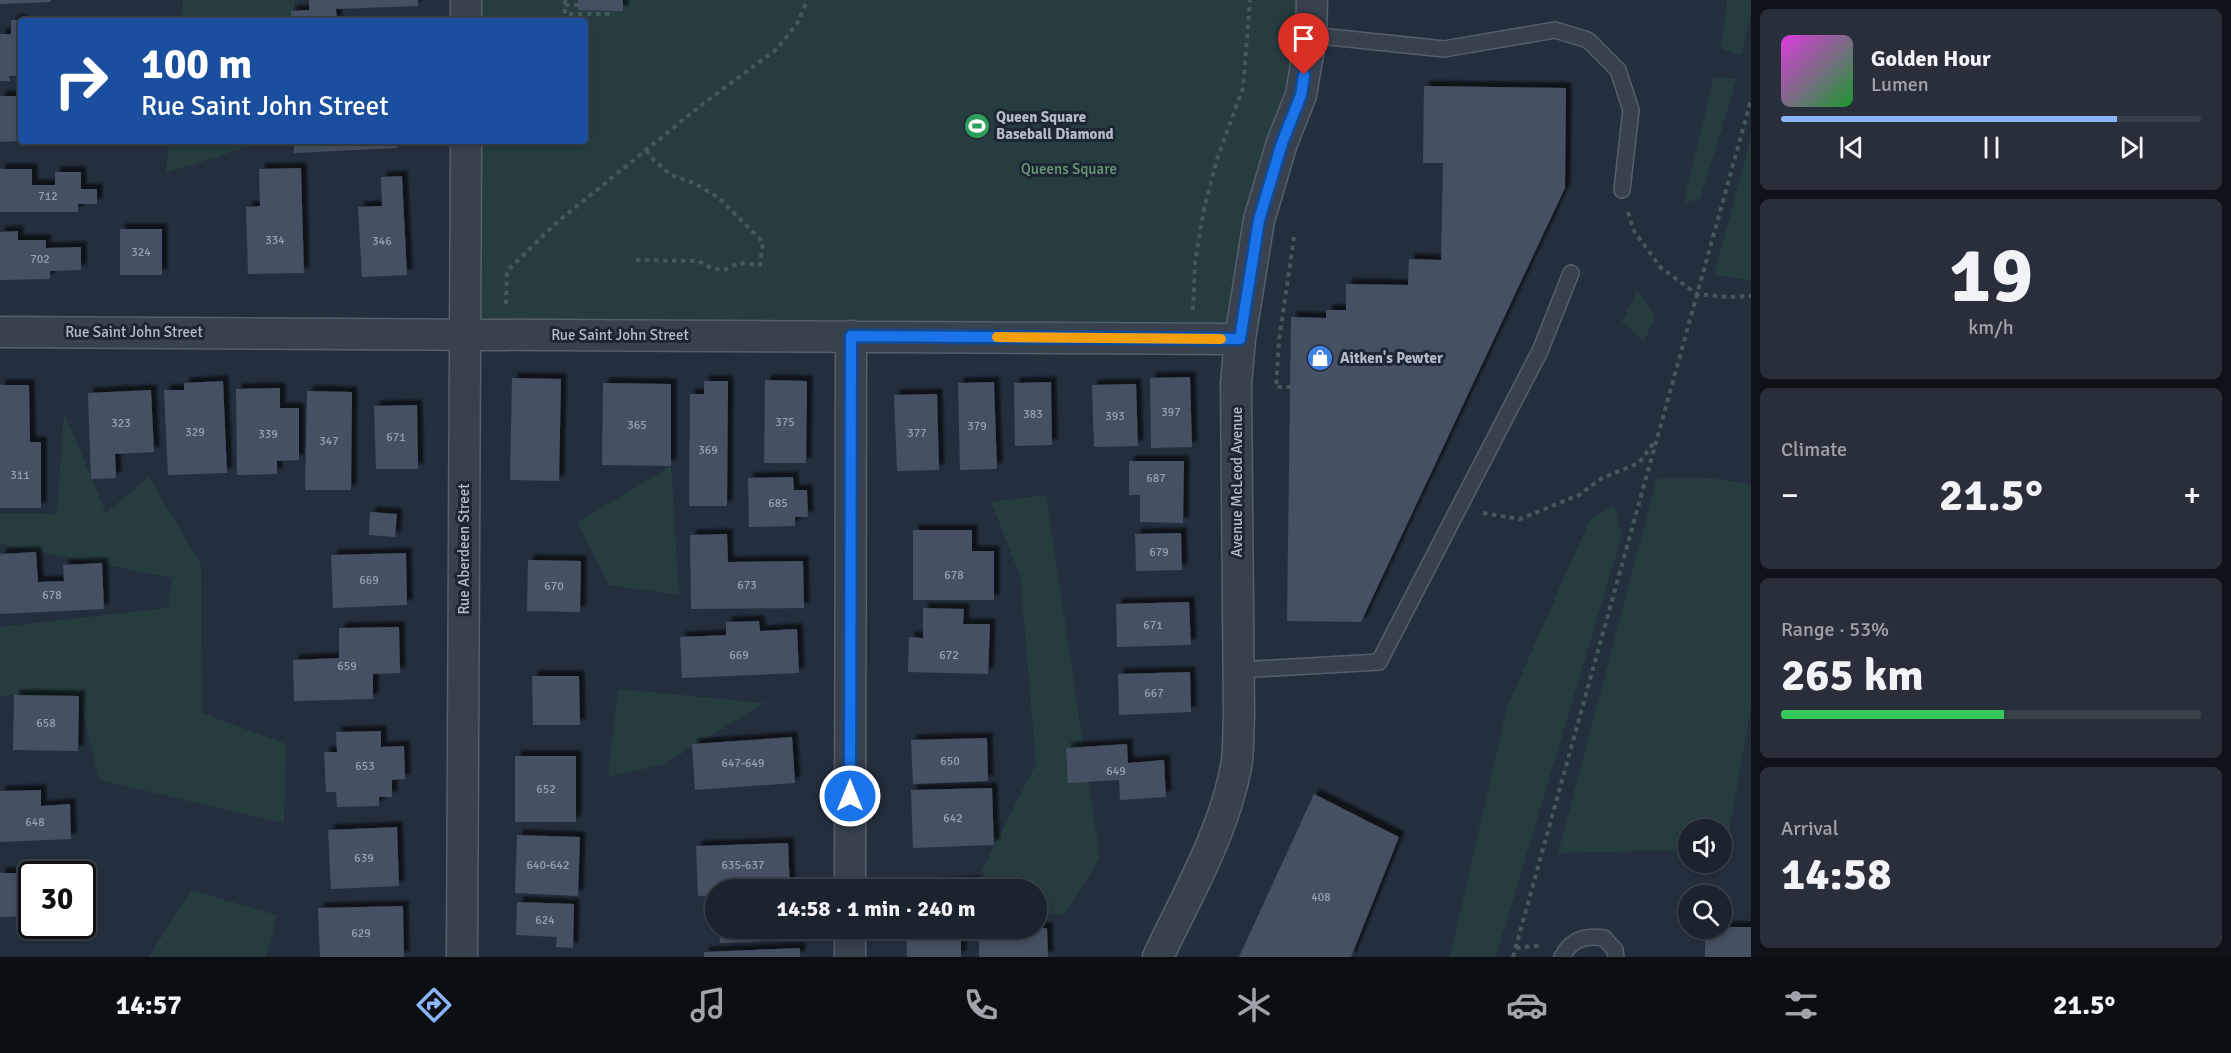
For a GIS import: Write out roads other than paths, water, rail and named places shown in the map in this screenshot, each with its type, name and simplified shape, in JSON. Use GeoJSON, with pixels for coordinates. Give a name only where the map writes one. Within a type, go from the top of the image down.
{"type":"FeatureCollection","features":[{"type":"Feature","properties":{"kind":"street"},"geometry":{"type":"LineString","coordinates":[[466,0],[466,18]]}},
{"type":"Feature","properties":{"kind":"street","name":"Avenue McLeod Avenue"},"geometry":{"type":"LineString","coordinates":[[1158,957],[1194,887],[1220,825],[1236,765],[1239,670],[1236,384],[1240,339],[1259,220],[1282,143],[1301,95],[1311,35],[1312,0]]}},
{"type":"Feature","properties":{"kind":"street","name":"Rue Aberdeen Street"},"geometry":{"type":"LineString","coordinates":[[462,957],[466,144]]}},
{"type":"Feature","properties":{"kind":"street","name":"Rue Saint John Street"},"geometry":{"type":"LineString","coordinates":[[0,332],[1240,339]]}},
{"type":"Feature","properties":{"kind":"street"},"geometry":{"type":"LineString","coordinates":[[850,879],[851,336]]}},
{"type":"Feature","properties":{"kind":"street"},"geometry":{"type":"LineString","coordinates":[[850,939],[850,957]]}},
{"type":"Feature","properties":{"kind":"lane"},"geometry":{"type":"LineString","coordinates":[[1311,35],[1444,50],[1555,30],[1588,40],[1618,70],[1631,110],[1622,190]]}},
{"type":"Feature","properties":{"kind":"lane"},"geometry":{"type":"LineString","coordinates":[[1239,670],[1379,662],[1540,351],[1571,273]]}},
{"type":"Feature","properties":{"kind":"lane"},"geometry":{"type":"LineString","coordinates":[[1562,957],[1575,940],[1591,936],[1604,938],[1615,950],[1616,957]]}},
{"type":"Feature","properties":{"kind":"place","name":"Queen Square Baseball Diamond"},"geometry":{"type":"Point","coordinates":[977,126]}},
{"type":"Feature","properties":{"kind":"place","name":"Aitken's Pewter"},"geometry":{"type":"Point","coordinates":[1320,358]}},
{"type":"Feature","properties":{"kind":"park label","name":"Queens Square"},"geometry":{"type":"Point","coordinates":[1069,169]}}]}
